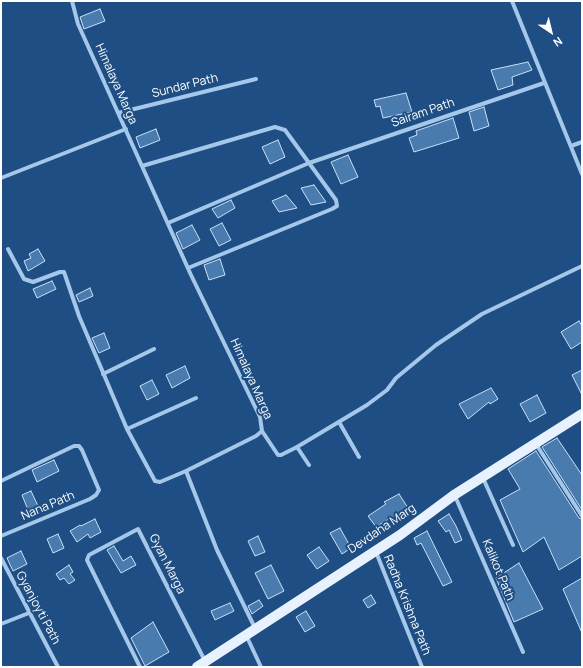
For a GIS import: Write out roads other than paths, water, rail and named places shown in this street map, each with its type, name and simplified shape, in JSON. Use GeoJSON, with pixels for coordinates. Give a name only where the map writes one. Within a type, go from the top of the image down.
{"type":"FeatureCollection","features":[{"type":"Feature","properties":{"kind":"main road","name":"Devdaha Marg"},"geometry":{"type":"LineString","coordinates":[[201,664],[400,535],[454,495],[582,414]]}},
{"type":"Feature","properties":{"kind":"street","name":"Himalaya Marga"},"geometry":{"type":"LineString","coordinates":[[72,1],[78,24],[188,268],[260,417],[262,431],[278,455],[297,447],[339,422],[387,390],[396,378],[436,345],[482,314],[582,266]]}},
{"type":"Feature","properties":{"kind":"street"},"geometry":{"type":"LineString","coordinates":[[512,1],[582,174]]}},
{"type":"Feature","properties":{"kind":"street","name":"Sundar Path"},"geometry":{"type":"LineString","coordinates":[[118,112],[256,79]]}},
{"type":"Feature","properties":{"kind":"street","name":"Sairam Path"},"geometry":{"type":"LineString","coordinates":[[168,223],[309,163],[544,83]]}},
{"type":"Feature","properties":{"kind":"street"},"geometry":{"type":"LineString","coordinates":[[142,166],[275,127],[285,130],[336,200],[337,206],[332,209],[188,268]]}},
{"type":"Feature","properties":{"kind":"street"},"geometry":{"type":"LineString","coordinates":[[1,178],[126,129]]}},
{"type":"Feature","properties":{"kind":"street"},"geometry":{"type":"LineString","coordinates":[[571,146],[582,142]]}},
{"type":"Feature","properties":{"kind":"street"},"geometry":{"type":"LineString","coordinates":[[8,249],[24,279],[33,282],[60,272],[64,272],[78,316],[103,374],[127,429],[155,481],[160,482],[186,471],[256,436],[262,431]]}},
{"type":"Feature","properties":{"kind":"street"},"geometry":{"type":"LineString","coordinates":[[103,374],[154,350]]}},
{"type":"Feature","properties":{"kind":"street"},"geometry":{"type":"LineString","coordinates":[[127,429],[196,398]]}},
{"type":"Feature","properties":{"kind":"street"},"geometry":{"type":"LineString","coordinates":[[339,422],[359,457]]}},
{"type":"Feature","properties":{"kind":"street"},"geometry":{"type":"LineString","coordinates":[[536,444],[582,516]]}},
{"type":"Feature","properties":{"kind":"street","name":"Nana Path"},"geometry":{"type":"LineString","coordinates":[[1,481],[74,446],[79,446],[99,490],[96,495],[90,499],[1,536]]}},
{"type":"Feature","properties":{"kind":"street"},"geometry":{"type":"LineString","coordinates":[[297,447],[309,465]]}},
{"type":"Feature","properties":{"kind":"street"},"geometry":{"type":"LineString","coordinates":[[186,471],[217,550],[255,628]]}},
{"type":"Feature","properties":{"kind":"street"},"geometry":{"type":"LineString","coordinates":[[483,478],[514,545]]}},
{"type":"Feature","properties":{"kind":"street","name":"Kalikot Path"},"geometry":{"type":"LineString","coordinates":[[454,495],[523,652]]}},
{"type":"Feature","properties":{"kind":"street","name":"Gyan Marga"},"geometry":{"type":"LineString","coordinates":[[140,667],[87,560],[89,555],[138,530],[201,664]]}},
{"type":"Feature","properties":{"kind":"street","name":"Radha Krishna Path"},"geometry":{"type":"LineString","coordinates":[[375,550],[422,667]]}},
{"type":"Feature","properties":{"kind":"street","name":"Gyanjoyti Path"},"geometry":{"type":"LineString","coordinates":[[1,558],[58,667]]}},
{"type":"Feature","properties":{"kind":"street"},"geometry":{"type":"LineString","coordinates":[[1,624],[29,613]]}},
{"type":"Feature","properties":{"kind":"street"},"geometry":{"type":"LineString","coordinates":[[245,635],[261,667]]}}]}
